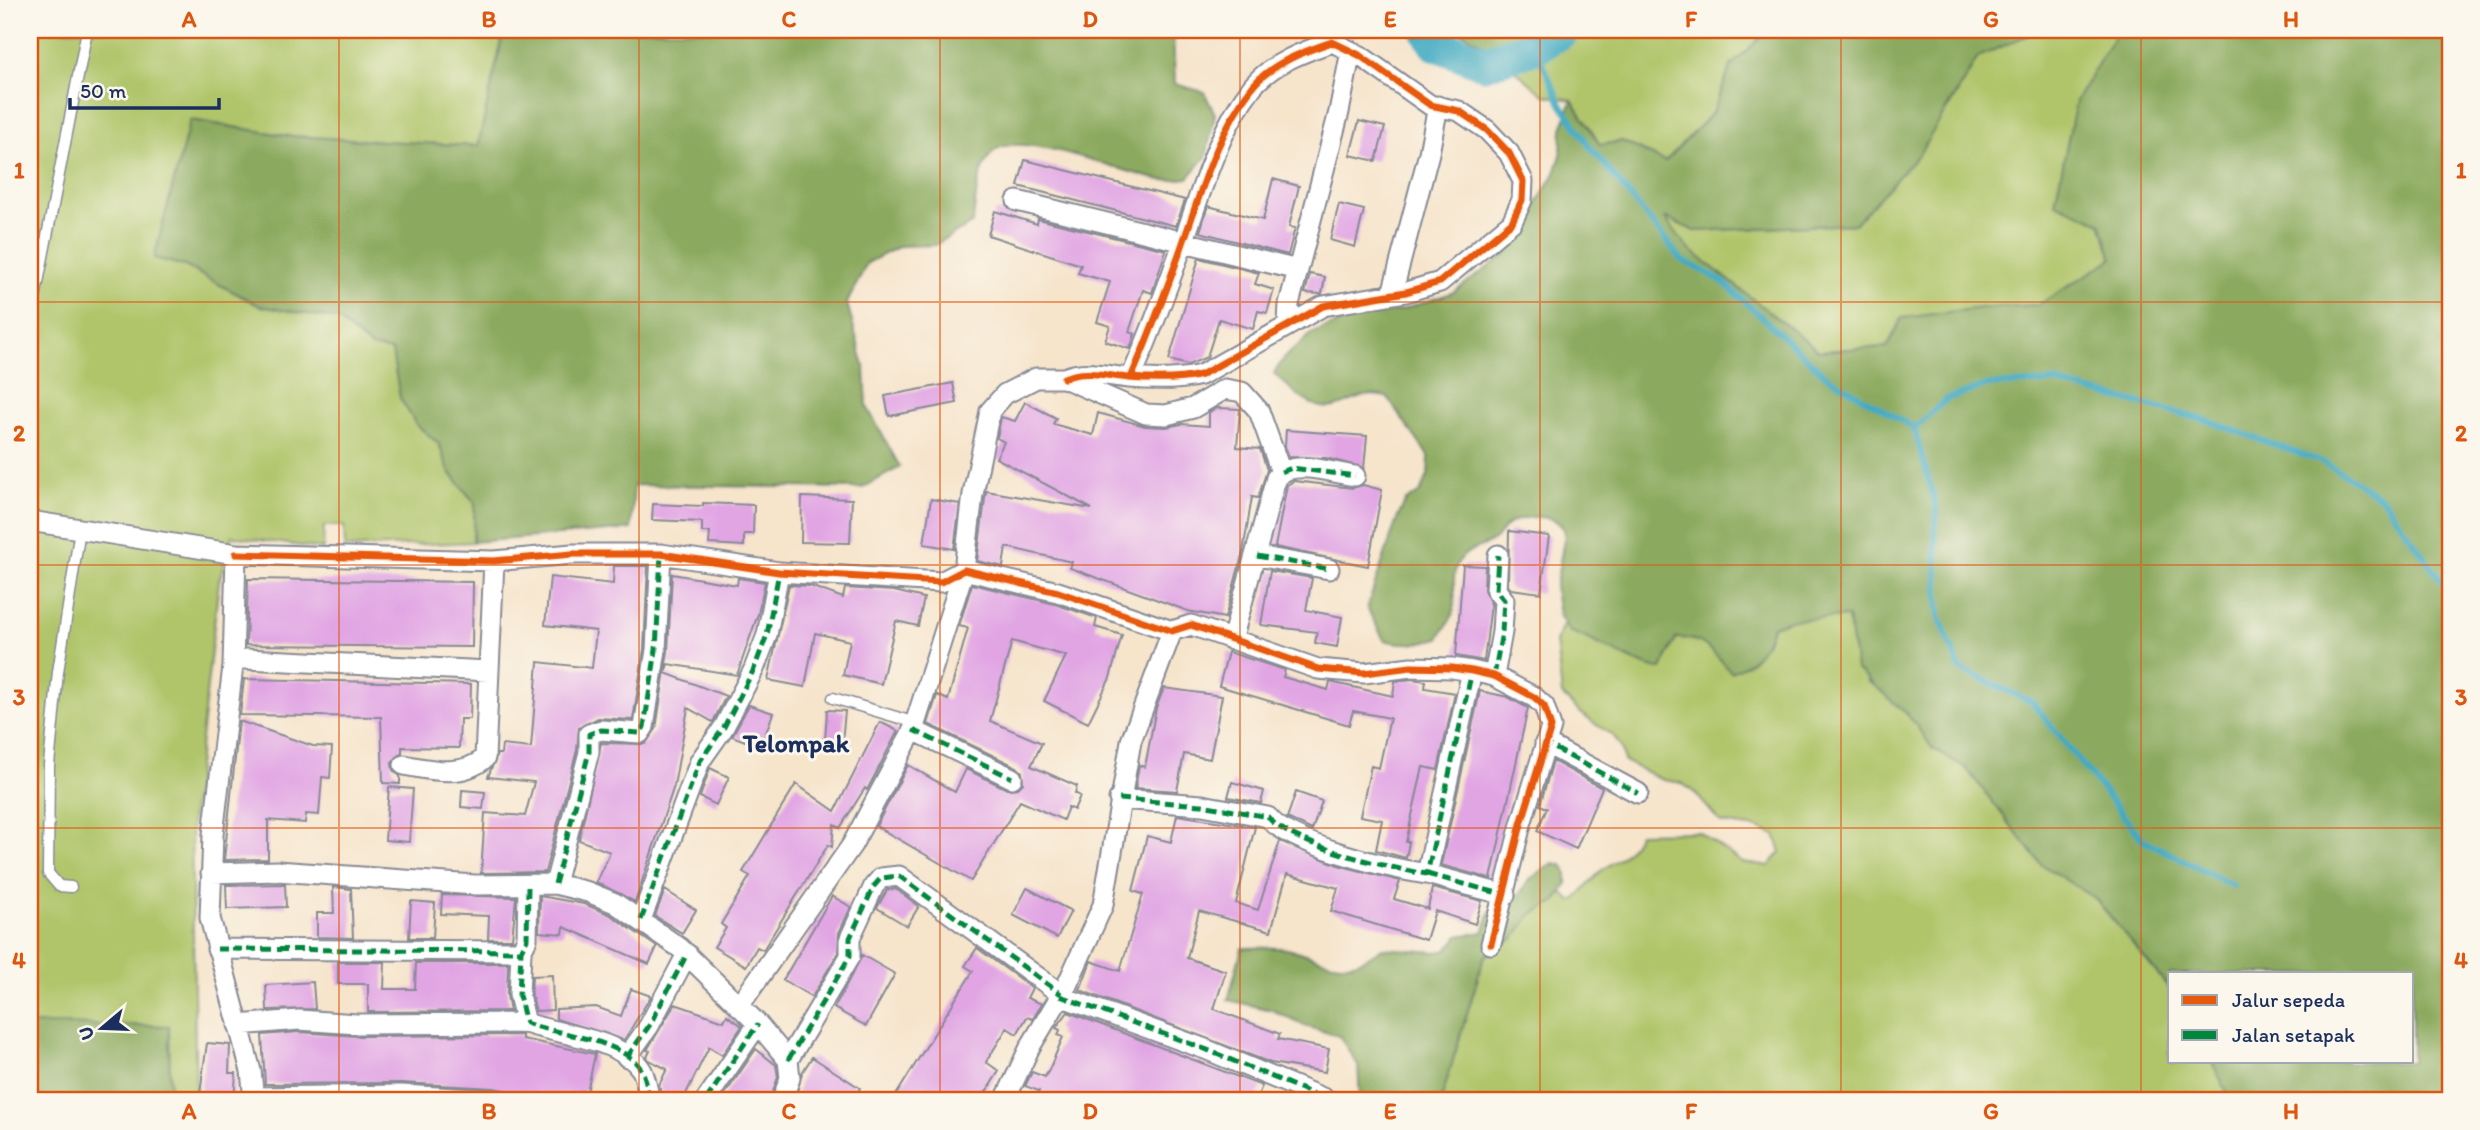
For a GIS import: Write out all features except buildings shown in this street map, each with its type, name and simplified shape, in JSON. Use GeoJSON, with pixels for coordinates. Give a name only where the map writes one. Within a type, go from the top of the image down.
{"type":"FeatureCollection","features":[{"type":"Feature","properties":{"kind":"street"},"geometry":{"type":"LineString","coordinates":[[1064,379],[1079,372],[1131,378],[1182,380],[1201,375],[1288,323],[1323,306],[1392,294],[1440,282],[1512,222],[1522,200],[1523,181],[1508,153],[1487,130],[1459,111],[1430,105],[1351,51],[1332,42],[1296,54],[1254,85],[1229,127],[1199,193],[1155,324],[1131,378]]}},
{"type":"Feature","properties":{"kind":"street"},"geometry":{"type":"LineString","coordinates":[[1288,323],[1289,304],[1342,100],[1351,51]]}},
{"type":"Feature","properties":{"kind":"street"},"geometry":{"type":"LineString","coordinates":[[1392,294],[1429,153],[1437,107]]}},
{"type":"Feature","properties":{"kind":"street"},"geometry":{"type":"LineString","coordinates":[[1017,201],[1298,270]]}},
{"type":"Feature","properties":{"kind":"street"},"geometry":{"type":"LineString","coordinates":[[739,1006],[852,845],[914,727],[964,570],[970,517],[990,411],[1019,384],[1036,379],[1064,379],[1146,414],[1166,415],[1193,408],[1225,389],[1241,392],[1259,411],[1281,472]]}},
{"type":"Feature","properties":{"kind":"street"},"geometry":{"type":"LineString","coordinates":[[1232,640],[1257,556],[1276,478],[1281,472],[1292,468],[1355,476]]}},
{"type":"Feature","properties":{"kind":"street"},"geometry":{"type":"LineString","coordinates":[[30,521],[236,554],[494,561],[572,554],[661,554],[779,572],[941,582],[964,570],[1058,592],[1172,631],[1191,625],[1318,669],[1364,673],[1411,667],[1452,667],[1494,676],[1534,697],[1544,706],[1551,727],[1491,944]]}},
{"type":"Feature","properties":{"kind":"street"},"geometry":{"type":"LineString","coordinates":[[236,554],[230,705],[224,738],[211,873],[210,918],[254,1099],[493,1100]]}},
{"type":"Feature","properties":{"kind":"street"},"geometry":{"type":"LineString","coordinates":[[555,884],[589,752],[589,734],[601,730],[640,733],[644,727],[656,650],[661,554]]}},
{"type":"Feature","properties":{"kind":"street"},"geometry":{"type":"LineString","coordinates":[[1494,676],[1501,641],[1504,600],[1496,590],[1498,555]]}},
{"type":"Feature","properties":{"kind":"street"},"geometry":{"type":"LineString","coordinates":[[1257,556],[1329,569]]}},
{"type":"Feature","properties":{"kind":"street"},"geometry":{"type":"LineString","coordinates":[[404,765],[438,771],[473,769],[485,758],[494,561]]}},
{"type":"Feature","properties":{"kind":"street"},"geometry":{"type":"LineString","coordinates":[[641,920],[700,761],[724,727],[754,668],[766,635],[779,572]]}},
{"type":"Feature","properties":{"kind":"street"},"geometry":{"type":"LineString","coordinates":[[1005,1100],[1030,1046],[1061,995],[1103,905],[1131,741],[1172,631]]}},
{"type":"Feature","properties":{"kind":"street"},"geometry":{"type":"LineString","coordinates":[[246,659],[489,671]]}},
{"type":"Feature","properties":{"kind":"street"},"geometry":{"type":"LineString","coordinates":[[1427,874],[1472,671]]}},
{"type":"Feature","properties":{"kind":"street"},"geometry":{"type":"LineString","coordinates":[[914,727],[1012,778]]}},
{"type":"Feature","properties":{"kind":"street"},"geometry":{"type":"LineString","coordinates":[[1545,743],[1638,793]]}},
{"type":"Feature","properties":{"kind":"street"},"geometry":{"type":"LineString","coordinates":[[1119,799],[1202,805],[1268,817],[1274,825],[1312,843],[1401,870],[1427,874],[1505,895]]}},
{"type":"Feature","properties":{"kind":"street"},"geometry":{"type":"LineString","coordinates":[[211,873],[277,871],[528,887],[555,884],[615,903],[687,954],[758,1024],[788,1060],[790,1078],[782,1100]]}},
{"type":"Feature","properties":{"kind":"street"},"geometry":{"type":"LineString","coordinates":[[788,1060],[850,956],[850,938],[874,886],[881,878],[890,875],[899,876],[1061,995],[1205,1049],[1325,1099]]}},
{"type":"Feature","properties":{"kind":"street"},"geometry":{"type":"LineString","coordinates":[[526,1023],[519,995],[521,951],[527,939],[528,887]]}},
{"type":"Feature","properties":{"kind":"street"},"geometry":{"type":"LineString","coordinates":[[217,949],[521,951]]}},
{"type":"Feature","properties":{"kind":"street"},"geometry":{"type":"LineString","coordinates":[[627,1057],[649,1026],[687,954]]}},
{"type":"Feature","properties":{"kind":"street"},"geometry":{"type":"LineString","coordinates":[[238,1025],[299,1020],[357,1024],[526,1023],[546,1030],[584,1036],[627,1057],[642,1069],[650,1100]]}},
{"type":"Feature","properties":{"kind":"street"},"geometry":{"type":"LineString","coordinates":[[706,1100],[758,1024]]}},
{"type":"Feature","properties":{"kind":"lane"},"geometry":{"type":"LineString","coordinates":[[30,324],[87,30]]}},
{"type":"Feature","properties":{"kind":"lane"},"geometry":{"type":"LineString","coordinates":[[71,887],[59,886],[48,873],[49,765],[58,673],[80,529]]}},
{"type":"Feature","properties":{"kind":"lane"},"geometry":{"type":"LineString","coordinates":[[833,698],[914,727]]}},
{"type":"Feature","properties":{"kind":"green space"},"geometry":{"type":"Polygon","coordinates":[[[30,30],[504,30],[478,146],[289,136],[190,120],[155,258],[185,266],[260,306],[338,319],[371,347],[392,351],[400,398],[416,424],[439,444],[449,471],[475,503],[473,542],[345,548],[344,526],[324,526],[323,549],[232,536],[219,581],[191,826],[196,1100],[170,1100],[169,1026],[30,1024],[30,30]]]}},
{"type":"Feature","properties":{"kind":"green space"},"geometry":{"type":"Polygon","coordinates":[[[504,30],[1173,30],[1175,84],[1204,92],[1215,114],[1206,157],[1188,178],[1161,180],[1049,149],[1007,145],[994,151],[984,166],[978,185],[973,223],[935,245],[900,246],[867,263],[847,303],[865,370],[867,407],[900,467],[862,488],[634,485],[631,529],[473,542],[475,503],[449,471],[439,444],[416,424],[400,398],[392,351],[371,347],[337,319],[260,306],[185,266],[154,258],[190,120],[289,136],[478,146],[504,30]]]}},
{"type":"Feature","properties":{"kind":"green space"},"geometry":{"type":"Polygon","coordinates":[[[1457,30],[1529,30],[1523,36],[1488,47],[1457,30]]]}},
{"type":"Feature","properties":{"kind":"green space"},"geometry":{"type":"Polygon","coordinates":[[[1529,30],[1768,30],[1731,66],[1713,112],[1665,162],[1622,141],[1600,145],[1572,100],[1544,95],[1488,47],[1523,36],[1529,30]]]}},
{"type":"Feature","properties":{"kind":"green space"},"geometry":{"type":"Polygon","coordinates":[[[1768,30],[2031,30],[2028,35],[1978,57],[1920,153],[1855,224],[1695,231],[1664,217],[1689,249],[1819,351],[1887,347],[1902,318],[1980,308],[2038,305],[2112,259],[2101,223],[2055,203],[2076,101],[2118,30],[2450,30],[2450,1100],[2231,1100],[2213,1064],[2414,1064],[2414,972],[2168,972],[2168,987],[2095,898],[2042,865],[1966,768],[1933,749],[1910,717],[1856,669],[1848,617],[1790,620],[1773,626],[1758,655],[1731,672],[1708,647],[1686,638],[1676,638],[1661,669],[1654,668],[1569,631],[1559,615],[1555,590],[1565,534],[1557,522],[1534,517],[1510,523],[1494,540],[1462,557],[1456,567],[1453,614],[1439,638],[1412,643],[1384,640],[1367,608],[1397,519],[1405,502],[1420,492],[1428,476],[1429,457],[1387,397],[1363,396],[1342,405],[1325,408],[1301,398],[1274,373],[1285,357],[1312,333],[1349,319],[1402,310],[1454,292],[1506,254],[1555,173],[1561,155],[1562,129],[1572,100],[1600,145],[1622,141],[1665,162],[1713,112],[1731,66],[1768,30]]]}},
{"type":"Feature","properties":{"kind":"green space"},"geometry":{"type":"Polygon","coordinates":[[[2031,30],[2118,30],[2106,52],[2101,223],[2112,259],[2038,305],[1980,308],[1888,347],[1818,351],[1689,249],[1663,216],[1695,231],[1855,224],[1950,106],[1978,57],[2027,35],[2031,30]]]}},
{"type":"Feature","properties":{"kind":"green space"},"geometry":{"type":"Polygon","coordinates":[[[1849,617],[1868,682],[1884,691],[1910,717],[1933,749],[1966,768],[2042,865],[2095,898],[2168,987],[2168,1064],[2213,1064],[2231,1100],[1441,1100],[1484,957],[1514,938],[1532,914],[1555,902],[1563,893],[1571,901],[1576,899],[1599,873],[1626,853],[1639,833],[1699,832],[1743,863],[1769,866],[1781,852],[1775,835],[1758,828],[1721,823],[1696,794],[1682,783],[1663,780],[1624,761],[1621,746],[1614,736],[1562,695],[1556,641],[1564,623],[1569,631],[1661,669],[1676,638],[1694,640],[1708,647],[1732,672],[1766,644],[1773,626],[1790,620],[1849,617]]]}},
{"type":"Feature","properties":{"kind":"green space"},"geometry":{"type":"Polygon","coordinates":[[[1553,863],[1562,865],[1567,873],[1567,884],[1555,902],[1532,914],[1514,938],[1484,957],[1441,1100],[1360,1100],[1358,1065],[1339,1036],[1305,1026],[1272,1010],[1228,1000],[1242,948],[1285,949],[1337,964],[1357,962],[1382,948],[1438,952],[1447,950],[1458,936],[1483,932],[1490,912],[1519,895],[1530,879],[1553,863]]]}},
{"type":"Feature","properties":{"kind":"green space"},"geometry":{"type":"Polygon","coordinates":[[[30,1024],[169,1026],[170,1100],[30,1100],[30,1024]]]}},
{"type":"Feature","properties":{"kind":"waterway"},"geometry":{"type":"LineString","coordinates":[[1428,30],[1435,43],[1484,63],[1535,47],[1563,30]]}},
{"type":"Feature","properties":{"kind":"waterway"},"geometry":{"type":"LineString","coordinates":[[1535,47],[1561,104],[1590,147],[1682,260],[1722,281],[1825,375],[1914,428],[1937,510],[1935,533],[1939,616],[1960,669],[2032,702],[2142,839],[2233,886]]}},
{"type":"Feature","properties":{"kind":"waterway"},"geometry":{"type":"LineString","coordinates":[[1914,428],[1947,399],[1989,385],[2054,382],[2205,420],[2325,463],[2382,498],[2449,591]]}},
{"type":"Feature","properties":{"kind":"marked path"},"geometry":{"type":"LineString","coordinates":[[1281,472],[1292,468],[1355,476]]}},
{"type":"Feature","properties":{"kind":"marked path"},"geometry":{"type":"LineString","coordinates":[[555,884],[589,752],[589,734],[601,730],[640,733],[644,727],[656,650],[661,554]]}},
{"type":"Feature","properties":{"kind":"marked path"},"geometry":{"type":"LineString","coordinates":[[1494,676],[1502,632],[1504,600],[1496,590],[1498,555]]}},
{"type":"Feature","properties":{"kind":"marked path"},"geometry":{"type":"LineString","coordinates":[[1257,556],[1329,569]]}},
{"type":"Feature","properties":{"kind":"marked path"},"geometry":{"type":"LineString","coordinates":[[641,920],[700,761],[724,727],[754,669],[767,635],[779,572]]}},
{"type":"Feature","properties":{"kind":"marked path"},"geometry":{"type":"LineString","coordinates":[[1119,799],[1202,805],[1268,817],[1296,837],[1318,846],[1390,867],[1427,874],[1472,671]]}},
{"type":"Feature","properties":{"kind":"marked path"},"geometry":{"type":"LineString","coordinates":[[913,730],[1012,778]]}},
{"type":"Feature","properties":{"kind":"marked path"},"geometry":{"type":"LineString","coordinates":[[1544,746],[1545,743],[1638,793]]}},
{"type":"Feature","properties":{"kind":"marked path"},"geometry":{"type":"LineString","coordinates":[[1427,874],[1505,895]]}},
{"type":"Feature","properties":{"kind":"marked path"},"geometry":{"type":"LineString","coordinates":[[788,1060],[850,956],[850,938],[874,886],[881,878],[899,876],[1061,994]]}},
{"type":"Feature","properties":{"kind":"marked path"},"geometry":{"type":"LineString","coordinates":[[528,887],[527,939],[521,951],[519,995],[526,1023],[619,1050],[641,1069],[650,1100]]}},
{"type":"Feature","properties":{"kind":"marked path"},"geometry":{"type":"LineString","coordinates":[[217,949],[521,951]]}},
{"type":"Feature","properties":{"kind":"marked path"},"geometry":{"type":"LineString","coordinates":[[627,1057],[649,1026],[687,954]]}},
{"type":"Feature","properties":{"kind":"marked path"},"geometry":{"type":"LineString","coordinates":[[1060,996],[1205,1049],[1325,1099]]}},
{"type":"Feature","properties":{"kind":"marked path"},"geometry":{"type":"LineString","coordinates":[[706,1100],[758,1024]]}},
{"type":"Feature","properties":{"kind":"cycle path"},"geometry":{"type":"LineString","coordinates":[[1064,378],[1088,374],[1129,378],[1156,380],[1201,375],[1323,306],[1406,292],[1440,282],[1512,222],[1522,200],[1523,181],[1509,153],[1487,130],[1459,111],[1430,105],[1359,55],[1332,42],[1279,64],[1253,86],[1220,142],[1165,294],[1131,378]]}},
{"type":"Feature","properties":{"kind":"cycle path"},"geometry":{"type":"LineString","coordinates":[[236,554],[494,561],[572,554],[661,554],[779,572],[941,582],[964,570],[1058,592],[1172,631],[1191,625],[1318,669],[1364,673],[1411,667],[1452,668],[1494,676],[1534,697],[1544,706],[1551,727],[1521,824],[1491,944]]}},
{"type":"Feature","properties":{"kind":"district","name":"Telompak"},"geometry":{"type":"Point","coordinates":[796,743]}}]}
